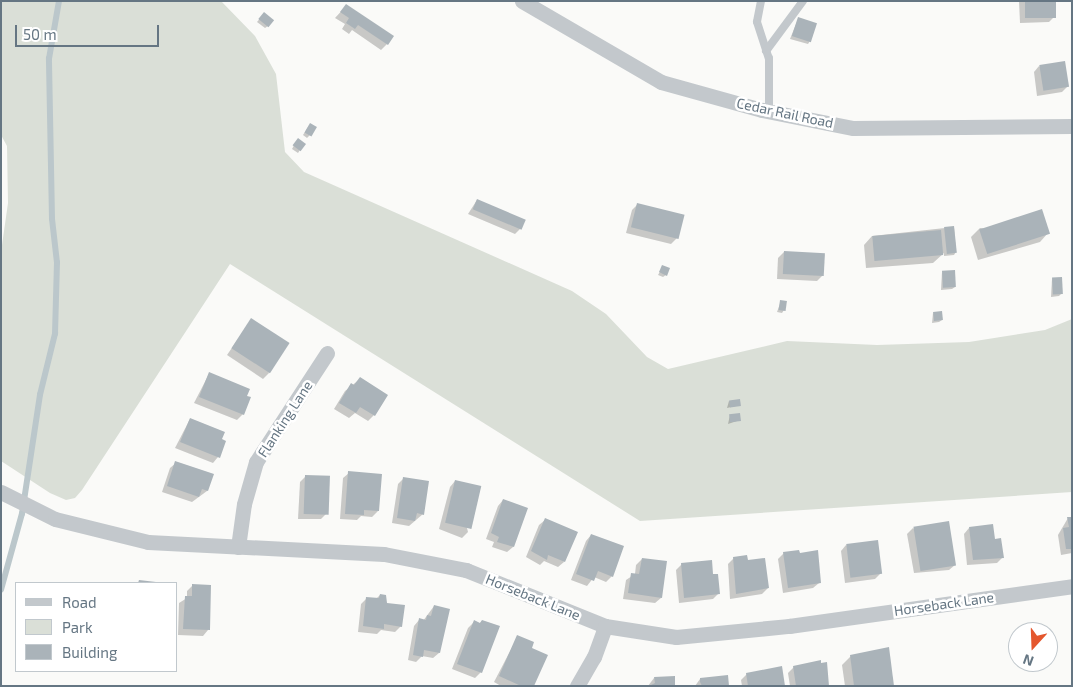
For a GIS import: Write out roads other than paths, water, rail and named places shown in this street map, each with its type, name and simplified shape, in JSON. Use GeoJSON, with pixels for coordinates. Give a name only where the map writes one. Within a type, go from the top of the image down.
{"type":"FeatureCollection","features":[{"type":"Feature","properties":{"kind":"street","name":"Cedar Rail Road"},"geometry":{"type":"LineString","coordinates":[[522,1],[560,26],[661,82],[769,111],[853,128],[1072,126]]}},
{"type":"Feature","properties":{"kind":"street","name":"Flanking Lane"},"geometry":{"type":"LineString","coordinates":[[238,547],[244,504],[256,462],[327,353]]}},
{"type":"Feature","properties":{"kind":"street","name":"Horseback Lane"},"geometry":{"type":"LineString","coordinates":[[1,492],[55,519],[101,533],[148,542],[384,554],[466,570],[605,626],[676,637],[789,626],[1072,586]]}},
{"type":"Feature","properties":{"kind":"street"},"geometry":{"type":"LineString","coordinates":[[578,686],[594,657],[605,626]]}},
{"type":"Feature","properties":{"kind":"lane"},"geometry":{"type":"LineString","coordinates":[[760,1],[757,22],[766,51],[769,111]]}},
{"type":"Feature","properties":{"kind":"lane"},"geometry":{"type":"LineString","coordinates":[[766,51],[803,1]]}},
{"type":"Feature","properties":{"kind":"waterway"},"geometry":{"type":"LineString","coordinates":[[1,590],[22,514],[40,395],[55,334],[57,263],[52,219],[49,59],[59,1]]}}]}
